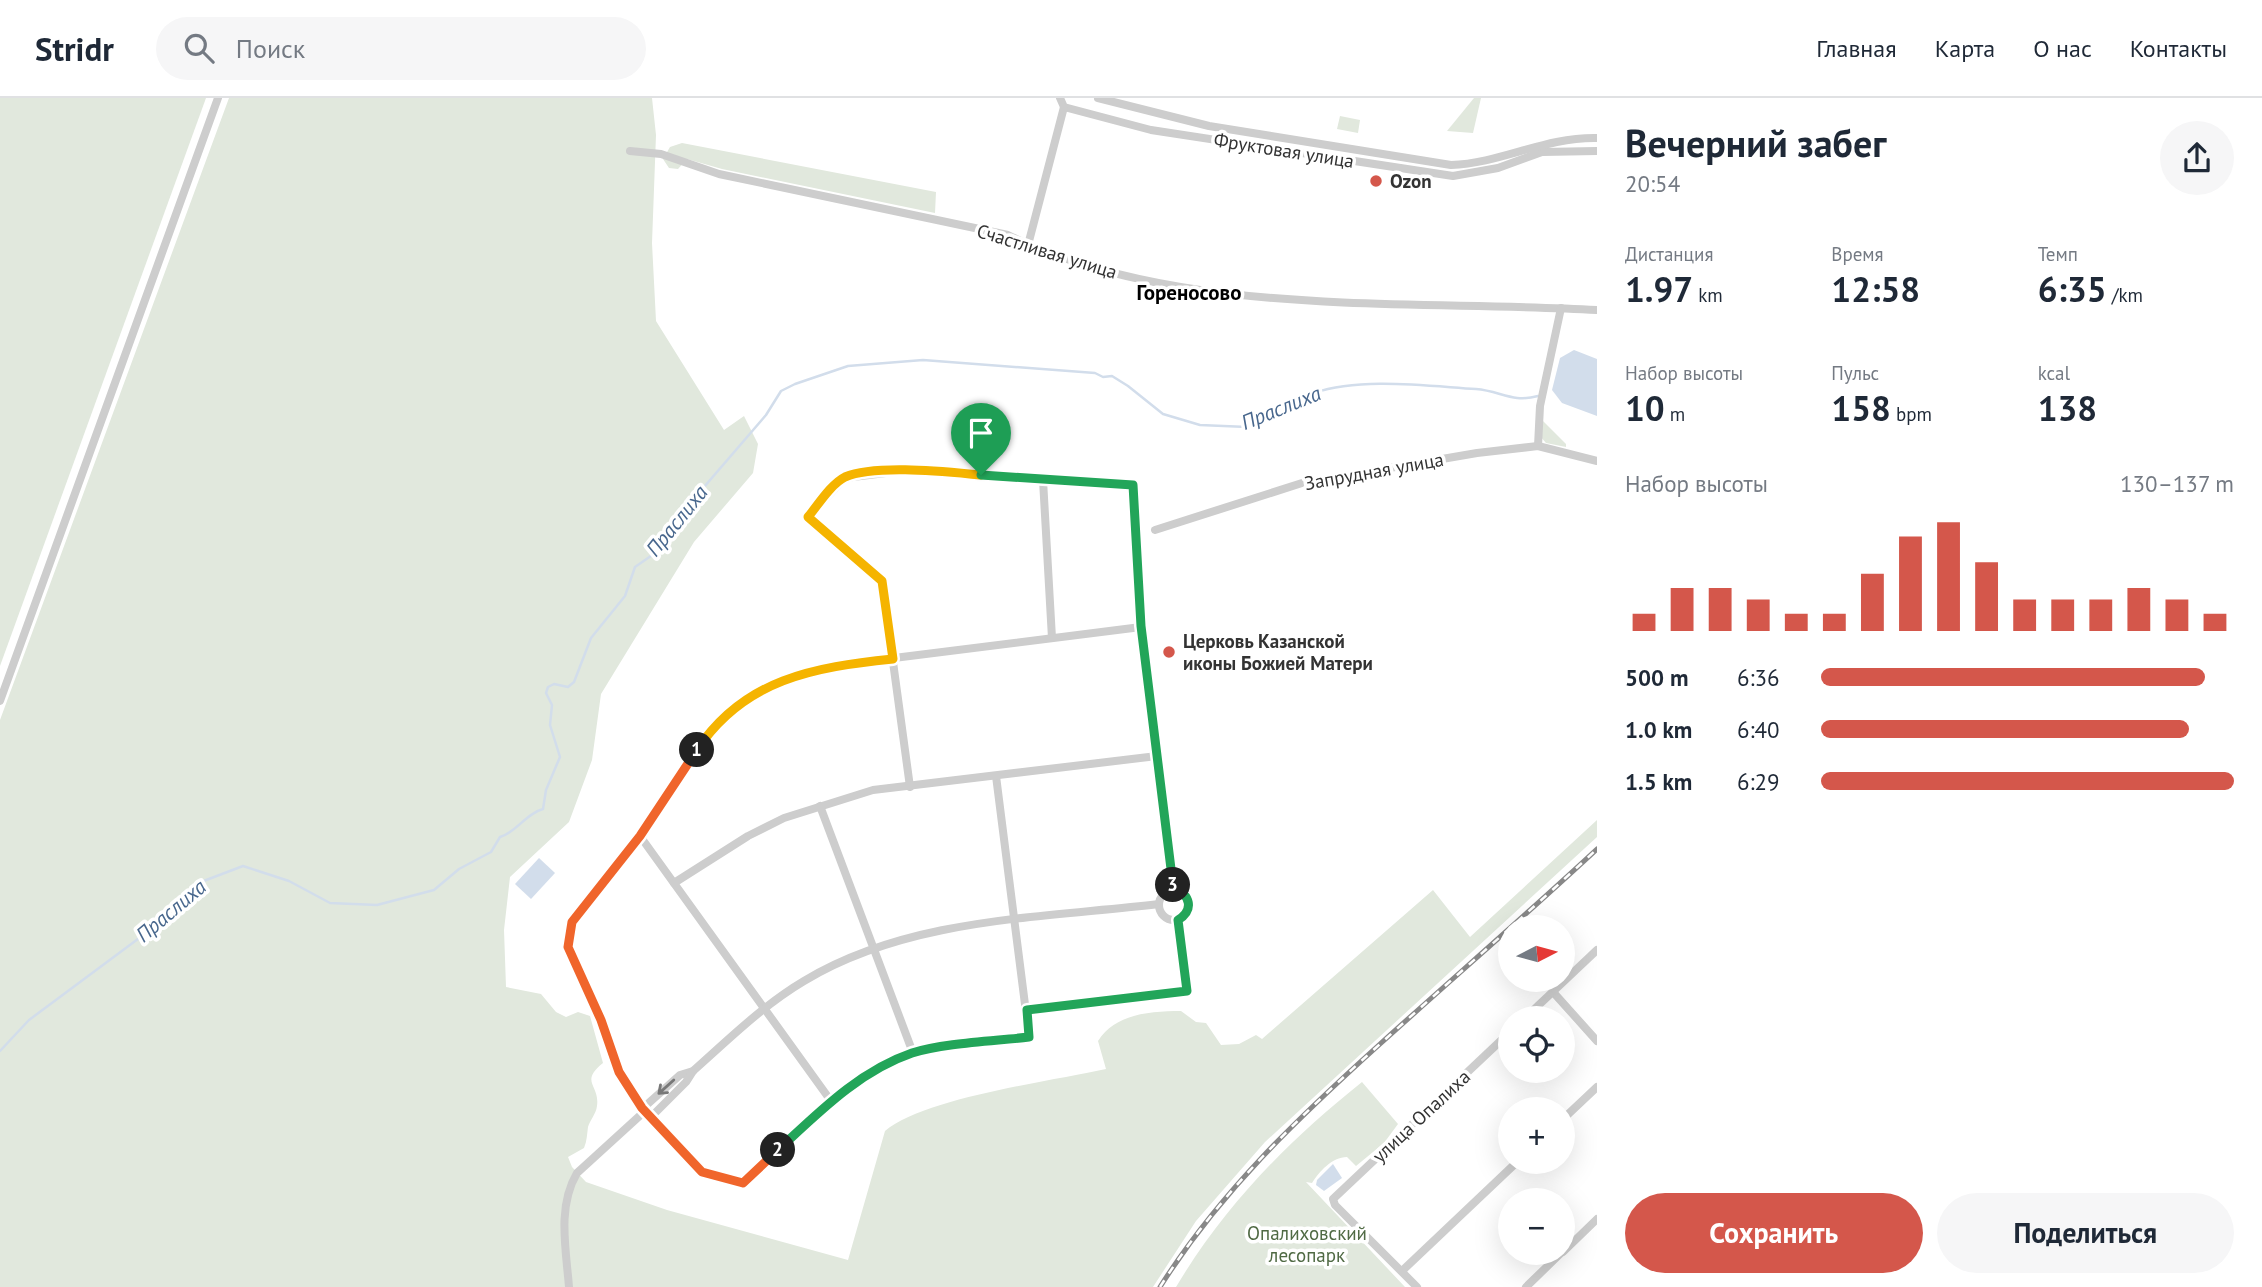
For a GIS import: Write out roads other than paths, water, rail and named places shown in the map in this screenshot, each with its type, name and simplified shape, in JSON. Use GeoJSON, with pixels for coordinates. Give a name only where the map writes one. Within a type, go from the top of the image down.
{"type":"FeatureCollection","features":[{"type":"Feature","properties":{"kind":"street"},"geometry":{"type":"LineString","coordinates":[[0,701],[218,98]]}},
{"type":"Feature","properties":{"kind":"street"},"geometry":{"type":"LineString","coordinates":[[1028,245],[1064,107],[1060,98]]}},
{"type":"Feature","properties":{"kind":"street"},"geometry":{"type":"LineString","coordinates":[[1098,98],[1209,126],[1451,165],[1473,164],[1563,138],[1597,138]]}},
{"type":"Feature","properties":{"kind":"street","name":"Фруктовая улица"},"geometry":{"type":"LineString","coordinates":[[1064,107],[1151,130],[1453,176],[1498,168],[1542,152],[1597,151]]}},
{"type":"Feature","properties":{"kind":"street","name":"Счастливая улица"},"geometry":{"type":"LineString","coordinates":[[630,150],[661,154],[719,174],[1008,235],[1028,245],[1110,271],[1201,292],[1597,310]]}},
{"type":"Feature","properties":{"kind":"street"},"geometry":{"type":"LineString","coordinates":[[1538,446],[1539,407],[1561,308]]}},
{"type":"Feature","properties":{"kind":"street","name":"Запрудная улица"},"geometry":{"type":"LineString","coordinates":[[1156,530],[1302,483],[1538,446],[1597,461]]}},
{"type":"Feature","properties":{"kind":"street"},"geometry":{"type":"LineString","coordinates":[[910,787],[882,581],[808,517],[827,493],[845,478],[906,470],[1133,485],[1141,626],[1173,889]]}},
{"type":"Feature","properties":{"kind":"street"},"geometry":{"type":"LineString","coordinates":[[1043,481],[1052,638]]}},
{"type":"Feature","properties":{"kind":"street"},"geometry":{"type":"LineString","coordinates":[[996,776],[1029,1037],[913,1053],[875,1070],[831,1101],[743,1183],[702,1172],[646,1112],[619,1072],[601,1020],[568,947],[572,922],[640,836],[707,736],[738,703],[784,678],[846,664],[1141,626]]}},
{"type":"Feature","properties":{"kind":"street"},"geometry":{"type":"LineString","coordinates":[[674,883],[748,835],[783,818],[873,790],[1157,756]]}},
{"type":"Feature","properties":{"kind":"street"},"geometry":{"type":"LineString","coordinates":[[820,806],[913,1053]]}},
{"type":"Feature","properties":{"kind":"street"},"geometry":{"type":"LineString","coordinates":[[640,836],[831,1101]]}},
{"type":"Feature","properties":{"kind":"street"},"geometry":{"type":"LineString","coordinates":[[1173,889],[1182,891],[1189,907],[1185,915],[1178,920],[1169,919],[1161,913],[1158,904],[1160,897],[1173,889]]}},
{"type":"Feature","properties":{"kind":"street"},"geometry":{"type":"LineString","coordinates":[[569,1287],[565,1227],[570,1186],[577,1173],[646,1112],[680,1075],[693,1071],[764,1008],[805,980],[873,946],[945,929],[1158,904]]}},
{"type":"Feature","properties":{"kind":"street"},"geometry":{"type":"LineString","coordinates":[[1027,1010],[1187,991],[1178,920]]}},
{"type":"Feature","properties":{"kind":"street"},"geometry":{"type":"LineString","coordinates":[[1575,971],[1597,950]]}},
{"type":"Feature","properties":{"kind":"street"},"geometry":{"type":"LineString","coordinates":[[1538,1006],[1553,992],[1597,1041]]}},
{"type":"Feature","properties":{"kind":"street","name":"улица Опалиха"},"geometry":{"type":"LineString","coordinates":[[1402,1271],[1335,1205],[1333,1199],[1498,1043]]}},
{"type":"Feature","properties":{"kind":"street"},"geometry":{"type":"LineString","coordinates":[[1575,1108],[1597,1087]]}},
{"type":"Feature","properties":{"kind":"street"},"geometry":{"type":"LineString","coordinates":[[1417,1287],[1402,1271],[1504,1174]]}},
{"type":"Feature","properties":{"kind":"street"},"geometry":{"type":"LineString","coordinates":[[1575,1240],[1597,1219]]}},
{"type":"Feature","properties":{"kind":"street"},"geometry":{"type":"LineString","coordinates":[[1525,1287],[1548,1265]]}},
{"type":"Feature","properties":{"kind":"water"},"geometry":{"type":"Polygon","coordinates":[[[1574,350],[1597,359],[1597,416],[1562,403],[1552,390],[1560,358],[1574,350]]]}},
{"type":"Feature","properties":{"kind":"water"},"geometry":{"type":"Polygon","coordinates":[[[539,858],[555,873],[531,899],[515,884],[539,858]]]}},
{"type":"Feature","properties":{"kind":"water"},"geometry":{"type":"Polygon","coordinates":[[[1333,1164],[1342,1178],[1324,1191],[1316,1185],[1317,1180],[1333,1164]]]}},
{"type":"Feature","properties":{"kind":"waterway","name":"Праслиха"},"geometry":{"type":"LineString","coordinates":[[0,1051],[29,1020],[146,933],[201,882],[243,866],[289,881],[330,903],[377,905],[434,890],[459,869],[491,852],[500,837],[543,809],[546,790],[560,757],[550,725],[552,705],[546,693],[548,687],[554,684],[568,687],[574,682],[591,638],[625,596],[635,567],[658,551],[655,544],[766,415],[781,391],[795,384],[848,366],[923,360],[1095,373],[1103,377],[1112,376],[1163,414],[1200,425],[1247,427],[1305,396],[1352,385],[1416,385],[1485,390],[1521,398],[1538,396]]}},
{"type":"Feature","properties":{"kind":"railway"},"geometry":{"type":"LineString","coordinates":[[1160,1287],[1208,1219],[1290,1128],[1597,849]]}},
{"type":"Feature","properties":{"kind":"place","name":"Ozon"},"geometry":{"type":"Point","coordinates":[1376,181]}},
{"type":"Feature","properties":{"kind":"place","name":"Церковь Казанской иконы Божией Матери"},"geometry":{"type":"Point","coordinates":[1169,652]}},
{"type":"Feature","properties":{"kind":"district","name":"Гореносово"},"geometry":{"type":"Point","coordinates":[1189,293]}},
{"type":"Feature","properties":{"kind":"park label","name":"Опалиховский лесопарк"},"geometry":{"type":"Point","coordinates":[1307,1244]}}]}
